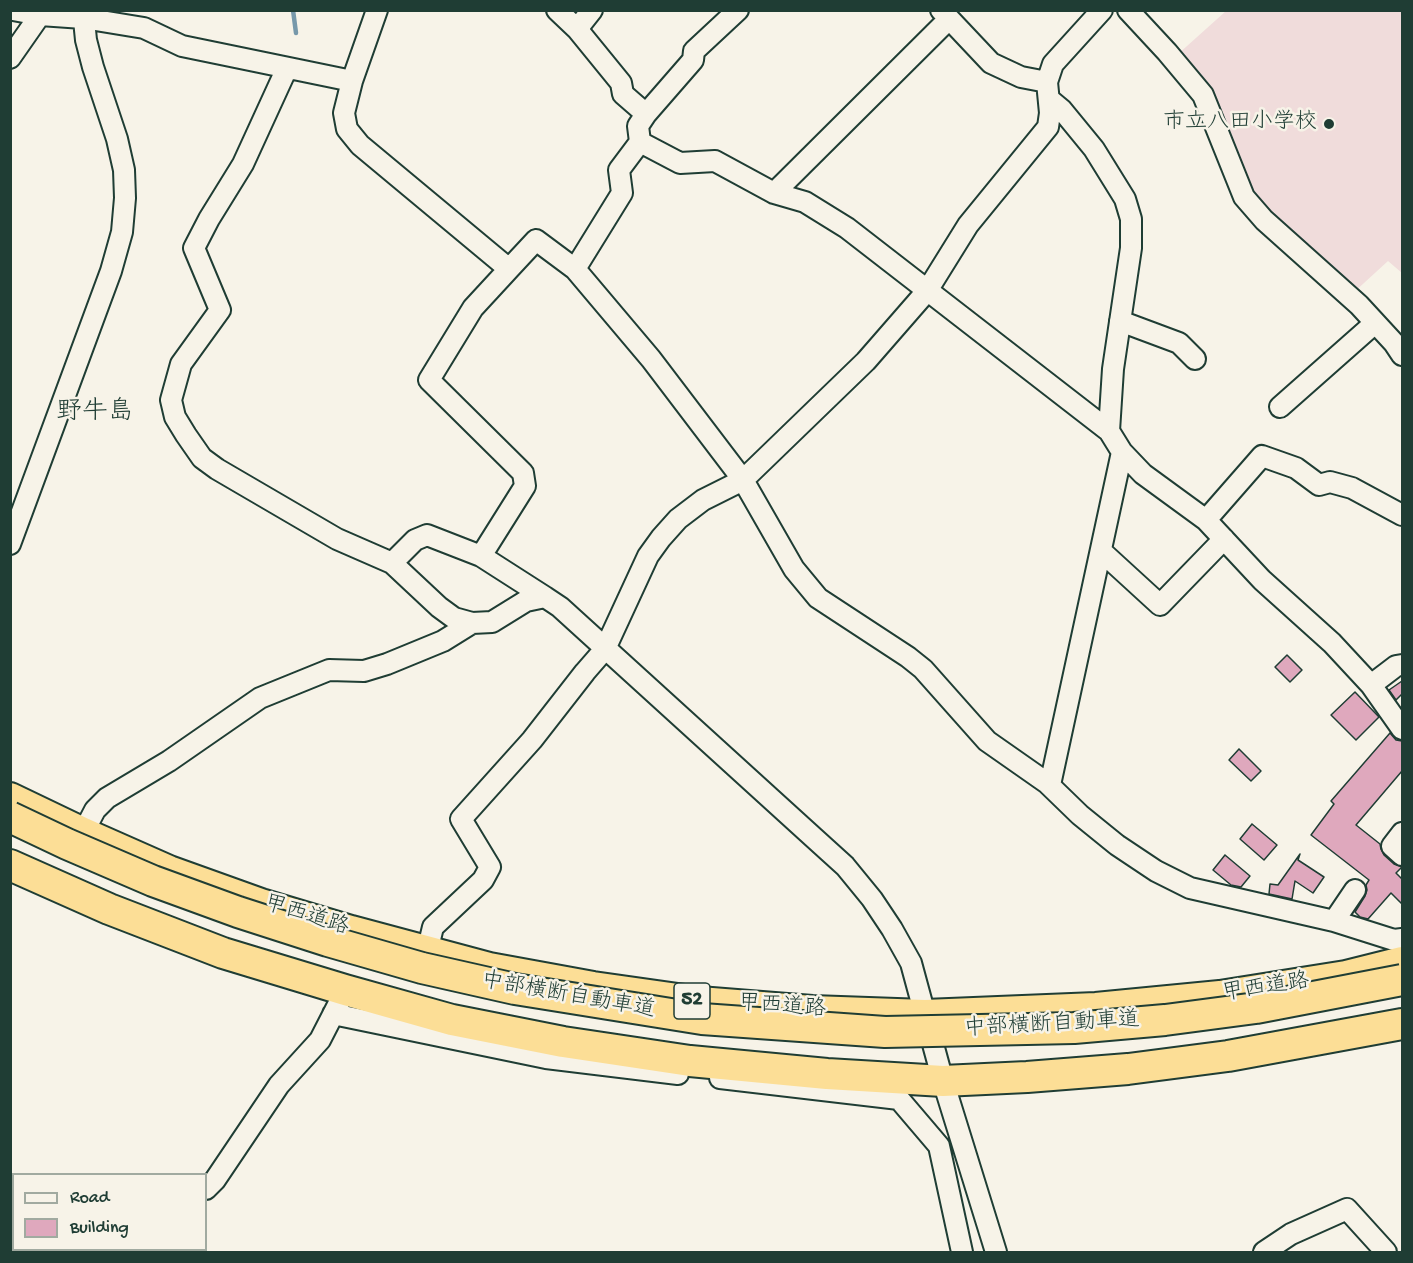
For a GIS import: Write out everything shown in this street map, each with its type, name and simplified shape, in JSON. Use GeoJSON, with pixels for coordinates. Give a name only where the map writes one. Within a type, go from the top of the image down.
{"type":"FeatureCollection","features":[{"type":"Feature","properties":{"kind":"highway","name":"甲西道路"},"geometry":{"type":"LineString","coordinates":[[10,798],[169,871],[261,904],[489,968],[593,987],[699,1002],[812,1011],[925,1015],[1096,1008],[1220,996],[1346,976],[1402,962]]}},
{"type":"Feature","properties":{"kind":"highway","name":"中部横断自動車道"},"geometry":{"type":"LineString","coordinates":[[10,817],[153,880],[238,912],[328,941],[422,968],[515,989],[702,1019],[885,1032],[1074,1028],[1166,1020],[1256,1008],[1402,980]]}},
{"type":"Feature","properties":{"kind":"highway"},"geometry":{"type":"LineString","coordinates":[[10,865],[109,909],[223,953],[339,1002],[452,1020],[563,1042],[701,1062],[827,1074],[943,1081],[1027,1077],[1150,1066],[1239,1054],[1402,1024]]}},
{"type":"Feature","properties":{"kind":"street"},"geometry":{"type":"LineString","coordinates":[[13,10],[40,15],[83,14],[144,28],[182,46],[352,81]]}},
{"type":"Feature","properties":{"kind":"street"},"geometry":{"type":"LineString","coordinates":[[377,10],[352,81],[344,113],[347,129],[360,145],[508,269]]}},
{"type":"Feature","properties":{"kind":"street"},"geometry":{"type":"LineString","coordinates":[[557,10],[577,29],[621,83],[623,94],[646,114]]}},
{"type":"Feature","properties":{"kind":"street"},"geometry":{"type":"LineString","coordinates":[[577,29],[592,10]]}},
{"type":"Feature","properties":{"kind":"street"},"geometry":{"type":"LineString","coordinates":[[575,269],[622,193],[619,170],[640,142],[638,126],[693,60],[694,51],[738,10]]}},
{"type":"Feature","properties":{"kind":"street"},"geometry":{"type":"LineString","coordinates":[[427,952],[434,927],[483,880],[490,867],[461,819],[532,740],[605,649],[648,556],[678,519],[704,500],[743,480],[866,361],[927,291],[968,225],[1048,127],[1049,91],[1053,64],[1102,10]]}},
{"type":"Feature","properties":{"kind":"street"},"geometry":{"type":"LineString","coordinates":[[1128,10],[1203,95],[1244,196],[1264,220],[1359,305],[1402,355]]}},
{"type":"Feature","properties":{"kind":"street"},"geometry":{"type":"LineString","coordinates":[[10,544],[111,271],[122,232],[125,198],[124,170],[117,139],[93,67],[83,14]]}},
{"type":"Feature","properties":{"kind":"street"},"geometry":{"type":"LineString","coordinates":[[10,58],[40,15]]}},
{"type":"Feature","properties":{"kind":"street"},"geometry":{"type":"LineString","coordinates":[[774,193],[945,15],[991,63],[1049,91],[1094,149],[1125,199],[1131,219],[1131,248],[1113,369],[1109,431]]}},
{"type":"Feature","properties":{"kind":"street"},"geometry":{"type":"LineString","coordinates":[[287,68],[243,164],[194,248],[220,310],[181,364],[171,400],[175,417],[202,458],[217,469],[337,539],[392,563],[454,618],[472,623],[492,622],[526,602],[545,597]]}},
{"type":"Feature","properties":{"kind":"street"},"geometry":{"type":"LineString","coordinates":[[640,142],[681,163],[715,161],[774,193],[805,202],[847,228],[1109,431],[1122,452],[1143,474],[1206,520],[1262,580],[1332,644],[1371,685],[1402,729]]}},
{"type":"Feature","properties":{"kind":"street"},"geometry":{"type":"LineString","coordinates":[[481,556],[525,486],[523,473],[429,380],[473,308],[536,240],[575,269],[651,359],[743,480],[794,568],[818,598],[923,669],[987,741],[1050,785],[1080,815],[1117,846],[1156,871],[1190,888],[1334,921],[1394,940],[1402,939]]}},
{"type":"Feature","properties":{"kind":"street"},"geometry":{"type":"LineString","coordinates":[[1120,321],[1179,343],[1195,359]]}},
{"type":"Feature","properties":{"kind":"street"},"geometry":{"type":"LineString","coordinates":[[1280,407],[1375,323]]}},
{"type":"Feature","properties":{"kind":"street"},"geometry":{"type":"LineString","coordinates":[[1050,785],[1122,452]]}},
{"type":"Feature","properties":{"kind":"street"},"geometry":{"type":"LineString","coordinates":[[1206,520],[1262,456],[1296,468],[1319,485],[1330,482],[1352,488],[1402,515]]}},
{"type":"Feature","properties":{"kind":"street"},"geometry":{"type":"LineString","coordinates":[[392,563],[415,540],[427,535],[481,556],[560,607],[845,866],[872,899],[897,937],[910,963],[943,1081],[996,1252]]}},
{"type":"Feature","properties":{"kind":"street"},"geometry":{"type":"LineString","coordinates":[[1101,551],[1160,605],[1224,539]]}},
{"type":"Feature","properties":{"kind":"street"},"geometry":{"type":"LineString","coordinates":[[83,833],[94,810],[107,798],[169,761],[260,698],[329,670],[364,670],[387,664],[443,641],[472,623]]}},
{"type":"Feature","properties":{"kind":"street"},"geometry":{"type":"LineString","coordinates":[[1371,685],[1395,666],[1402,664]]}},
{"type":"Feature","properties":{"kind":"street"},"geometry":{"type":"LineString","coordinates":[[1402,832],[1392,846],[1402,855]]}},
{"type":"Feature","properties":{"kind":"street"},"geometry":{"type":"LineString","coordinates":[[1334,921],[1355,890]]}},
{"type":"Feature","properties":{"kind":"street"},"geometry":{"type":"LineString","coordinates":[[207,1189],[279,1085],[320,1040],[339,1002],[546,1058],[899,1099],[939,1146],[963,1252]]}},
{"type":"Feature","properties":{"kind":"street"},"geometry":{"type":"LineString","coordinates":[[1264,1252],[1292,1234],[1347,1209],[1386,1252]]}},
{"type":"Feature","properties":{"kind":"shaded area"},"geometry":{"type":"Polygon","coordinates":[[[1226,11],[1402,11],[1402,273],[1388,261],[1352,294],[1258,209],[1177,55],[1226,11]]]}},
{"type":"Feature","properties":{"kind":"building"},"geometry":{"type":"Polygon","coordinates":[[[1287,655],[1302,670],[1290,682],[1275,667],[1287,655]]]}},
{"type":"Feature","properties":{"kind":"building"},"geometry":{"type":"Polygon","coordinates":[[[1402,681],[1402,694],[1396,700],[1389,690],[1402,681]]]}},
{"type":"Feature","properties":{"kind":"building"},"geometry":{"type":"Polygon","coordinates":[[[1355,692],[1379,717],[1356,740],[1331,715],[1355,692]]]}},
{"type":"Feature","properties":{"kind":"building"},"geometry":{"type":"Polygon","coordinates":[[[1390,733],[1396,740],[1402,741],[1402,771],[1356,825],[1380,844],[1384,855],[1394,864],[1402,867],[1396,873],[1402,879],[1402,904],[1391,893],[1368,919],[1360,917],[1355,912],[1365,896],[1369,880],[1311,835],[1334,804],[1331,801],[1390,733]]]}},
{"type":"Feature","properties":{"kind":"building"},"geometry":{"type":"Polygon","coordinates":[[[1239,749],[1261,771],[1251,781],[1229,760],[1239,749]]]}},
{"type":"Feature","properties":{"kind":"building"},"geometry":{"type":"Polygon","coordinates":[[[1252,824],[1277,845],[1264,860],[1240,839],[1252,824]]]}},
{"type":"Feature","properties":{"kind":"building"},"geometry":{"type":"Polygon","coordinates":[[[1300,854],[1298,860],[1324,877],[1313,893],[1295,881],[1292,899],[1269,894],[1270,884],[1278,885],[1300,854]]]}},
{"type":"Feature","properties":{"kind":"building"},"geometry":{"type":"Polygon","coordinates":[[[1225,855],[1250,876],[1241,887],[1231,885],[1213,870],[1225,855]]]}},
{"type":"Feature","properties":{"kind":"waterway"},"geometry":{"type":"LineString","coordinates":[[293,10],[296,33]]}},
{"type":"Feature","properties":{"kind":"place","name":"市立八田小学校"},"geometry":{"type":"Point","coordinates":[1329,124]}},
{"type":"Feature","properties":{"kind":"district","name":"野牛島"},"geometry":{"type":"Point","coordinates":[95,414]}}]}
